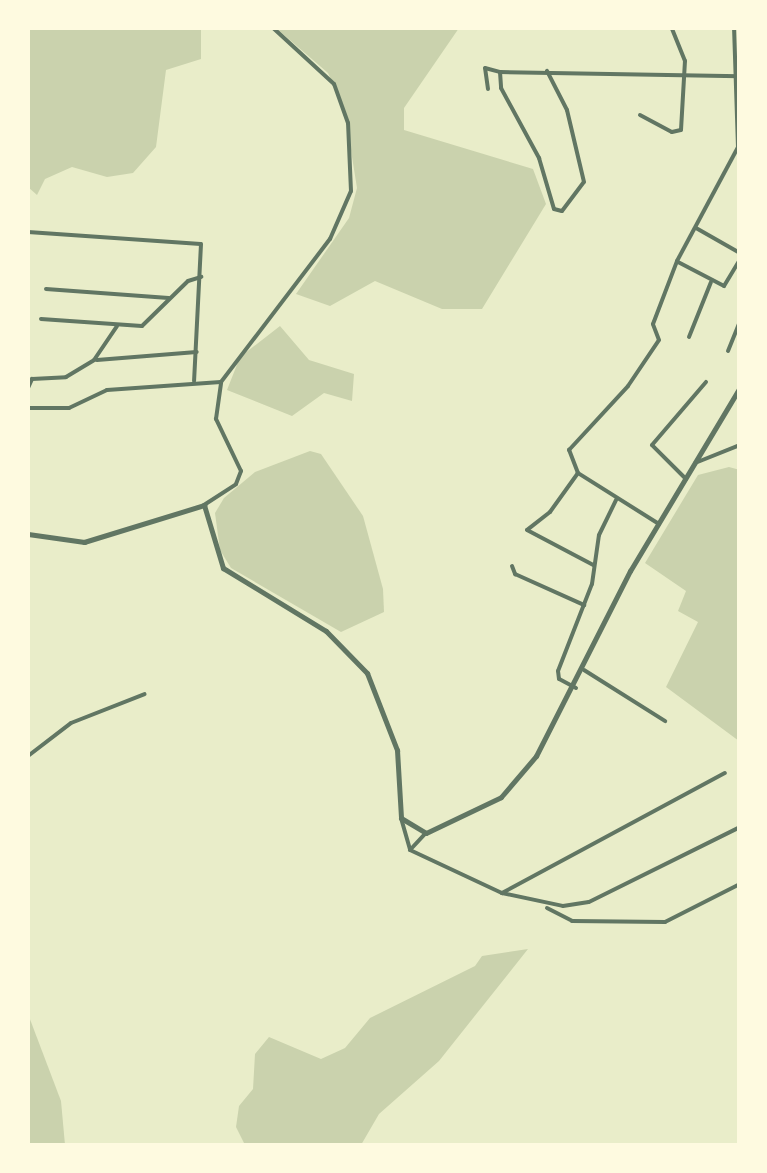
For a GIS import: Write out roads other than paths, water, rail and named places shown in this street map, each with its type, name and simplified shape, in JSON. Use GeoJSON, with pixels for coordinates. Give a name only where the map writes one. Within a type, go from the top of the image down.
{"type":"FeatureCollection","features":[{"type":"Feature","properties":{"kind":"street"},"geometry":{"type":"LineString","coordinates":[[28,534],[84,542],[204,505],[236,484],[241,471],[216,419],[221,382],[330,238],[352,191],[348,123],[334,84],[273,28]]}},
{"type":"Feature","properties":{"kind":"street"},"geometry":{"type":"LineString","coordinates":[[640,115],[672,132],[681,130],[685,75],[672,28]]}},
{"type":"Feature","properties":{"kind":"street"},"geometry":{"type":"LineString","coordinates":[[659,524],[578,472],[570,447],[628,386],[660,340],[653,324],[677,262],[738,147],[734,28]]}},
{"type":"Feature","properties":{"kind":"street"},"geometry":{"type":"LineString","coordinates":[[488,89],[482,70],[737,76]]}},
{"type":"Feature","properties":{"kind":"street"},"geometry":{"type":"LineString","coordinates":[[500,72],[558,212],[580,194],[584,182],[567,110],[547,71]]}},
{"type":"Feature","properties":{"kind":"street"},"geometry":{"type":"LineString","coordinates":[[677,262],[724,286],[740,256],[695,228]]}},
{"type":"Feature","properties":{"kind":"street"},"geometry":{"type":"LineString","coordinates":[[28,232],[201,244],[194,381]]}},
{"type":"Feature","properties":{"kind":"street"},"geometry":{"type":"LineString","coordinates":[[41,319],[142,326],[169,298],[201,276]]}},
{"type":"Feature","properties":{"kind":"street"},"geometry":{"type":"LineString","coordinates":[[688,338],[711,282]]}},
{"type":"Feature","properties":{"kind":"street"},"geometry":{"type":"LineString","coordinates":[[46,289],[169,298]]}},
{"type":"Feature","properties":{"kind":"street"},"geometry":{"type":"LineString","coordinates":[[728,351],[740,322]]}},
{"type":"Feature","properties":{"kind":"street"},"geometry":{"type":"LineString","coordinates":[[28,388],[32,379],[66,377],[94,360],[117,326]]}},
{"type":"Feature","properties":{"kind":"street"},"geometry":{"type":"LineString","coordinates":[[94,360],[196,352]]}},
{"type":"Feature","properties":{"kind":"street"},"geometry":{"type":"LineString","coordinates":[[28,408],[70,408],[108,390],[221,382]]}},
{"type":"Feature","properties":{"kind":"street"},"geometry":{"type":"LineString","coordinates":[[686,479],[652,444],[706,382]]}},
{"type":"Feature","properties":{"kind":"street"},"geometry":{"type":"LineString","coordinates":[[410,850],[426,833],[510,789],[576,688],[659,524],[740,387]]}},
{"type":"Feature","properties":{"kind":"street"},"geometry":{"type":"LineString","coordinates":[[695,463],[740,445]]}},
{"type":"Feature","properties":{"kind":"street"},"geometry":{"type":"LineString","coordinates":[[578,472],[550,512],[527,530],[593,565]]}},
{"type":"Feature","properties":{"kind":"street"},"geometry":{"type":"LineString","coordinates":[[576,688],[557,675],[584,605],[598,535],[617,498]]}},
{"type":"Feature","properties":{"kind":"street"},"geometry":{"type":"LineString","coordinates":[[204,505],[223,568],[326,632],[367,673],[396,750],[401,818],[410,850],[502,892],[544,905],[572,921],[664,922],[740,884]]}},
{"type":"Feature","properties":{"kind":"street"},"geometry":{"type":"LineString","coordinates":[[512,566],[515,574],[584,605]]}},
{"type":"Feature","properties":{"kind":"street"},"geometry":{"type":"LineString","coordinates":[[584,670],[665,722]]}},
{"type":"Feature","properties":{"kind":"street"},"geometry":{"type":"LineString","coordinates":[[28,756],[71,723],[145,694]]}},
{"type":"Feature","properties":{"kind":"street"},"geometry":{"type":"LineString","coordinates":[[502,892],[725,773]]}},
{"type":"Feature","properties":{"kind":"street"},"geometry":{"type":"LineString","coordinates":[[401,818],[426,833]]}},
{"type":"Feature","properties":{"kind":"street"},"geometry":{"type":"LineString","coordinates":[[544,905],[589,902],[740,827]]}}]}
